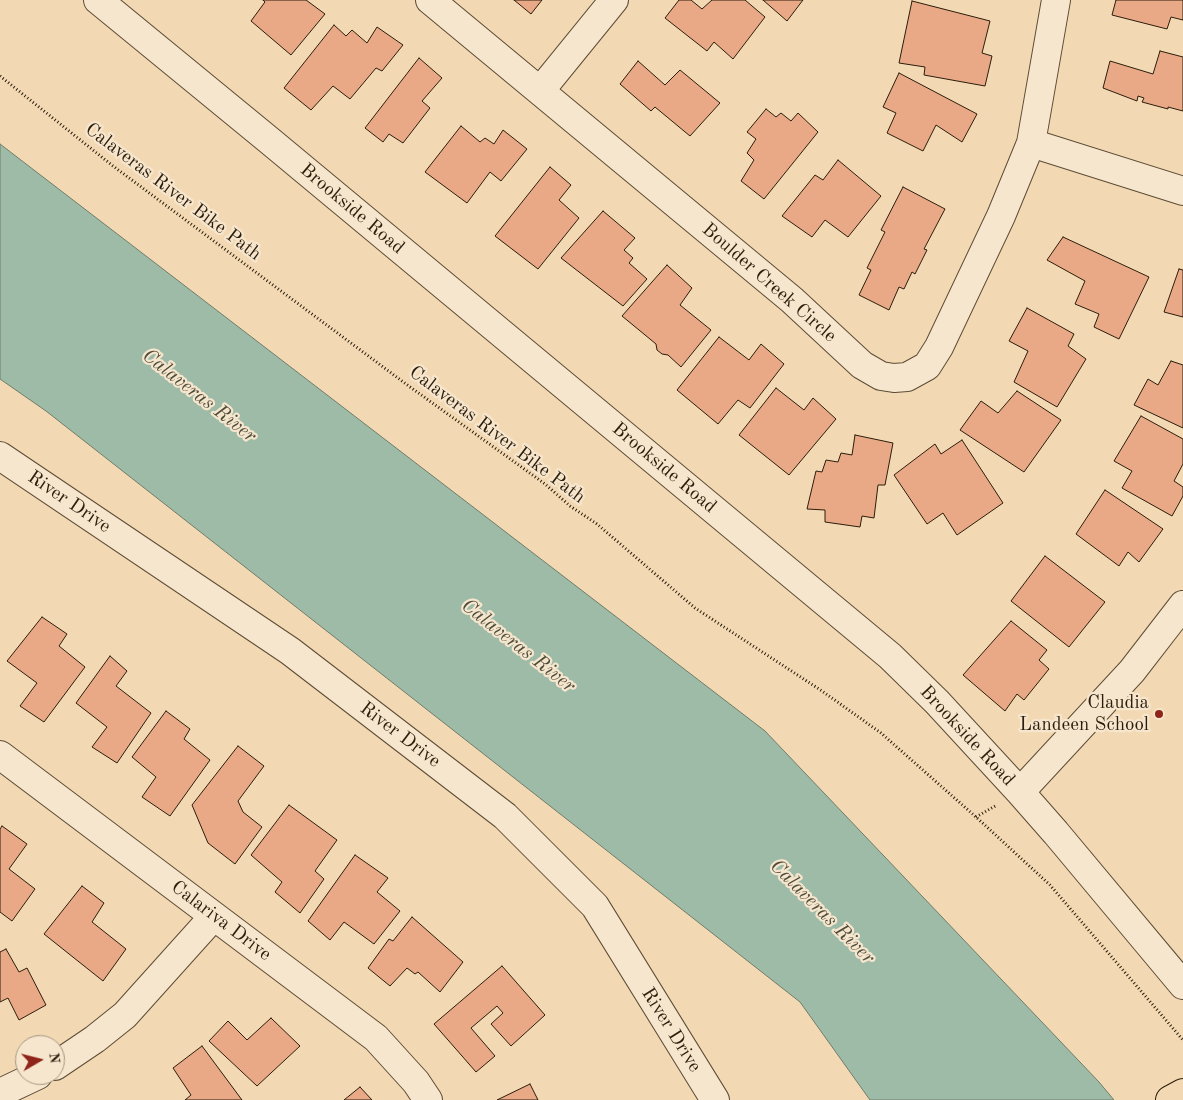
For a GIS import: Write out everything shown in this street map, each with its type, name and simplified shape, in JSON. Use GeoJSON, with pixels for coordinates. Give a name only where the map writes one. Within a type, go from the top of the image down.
{"type":"FeatureCollection","features":[{"type":"Feature","properties":{"kind":"highway"},"geometry":{"type":"LineString","coordinates":[[1170,1100],[1183,1094]]}},
{"type":"Feature","properties":{"kind":"street","name":"Brookside Road"},"geometry":{"type":"LineString","coordinates":[[98,0],[890,656],[937,702],[1020,792],[1183,985]]}},
{"type":"Feature","properties":{"kind":"street","name":"Boulder Creek Circle"},"geometry":{"type":"LineString","coordinates":[[430,0],[792,300],[862,365],[881,376],[894,378],[908,376],[927,366],[938,348],[1001,216],[1031,143],[1056,0]]}},
{"type":"Feature","properties":{"kind":"street"},"geometry":{"type":"LineString","coordinates":[[540,90],[614,0]]}},
{"type":"Feature","properties":{"kind":"street"},"geometry":{"type":"LineString","coordinates":[[1031,143],[1183,192]]}},
{"type":"Feature","properties":{"kind":"street","name":"River Drive"},"geometry":{"type":"LineString","coordinates":[[0,456],[290,651],[505,816],[595,906],[714,1100]]}},
{"type":"Feature","properties":{"kind":"street"},"geometry":{"type":"LineString","coordinates":[[1020,792],[1132,671],[1183,605]]}},
{"type":"Feature","properties":{"kind":"street","name":"Calariva Drive"},"geometry":{"type":"LineString","coordinates":[[0,755],[376,1038],[416,1082],[428,1100]]}},
{"type":"Feature","properties":{"kind":"street"},"geometry":{"type":"LineString","coordinates":[[65,1059],[95,1039],[125,1015],[214,916]]}},
{"type":"Feature","properties":{"kind":"street"},"geometry":{"type":"LineString","coordinates":[[0,1094],[18,1085]]}},
{"type":"Feature","properties":{"kind":"path","name":"Calaveras River Bike Path"},"geometry":{"type":"LineString","coordinates":[[0,76],[129,177],[406,384],[544,484],[570,506],[597,524],[695,608],[822,690],[881,733],[1050,885],[1183,1040]]}},
{"type":"Feature","properties":{"kind":"water","name":"Calaveras River"},"geometry":{"type":"Polygon","coordinates":[[[0,144],[765,731],[1114,1100],[870,1100],[800,1002],[46,411],[0,379],[0,144]]]}},
{"type":"Feature","properties":{"kind":"building"},"geometry":{"type":"Polygon","coordinates":[[[263,0],[306,0],[325,14],[291,55],[251,21],[265,2],[263,0]]]}},
{"type":"Feature","properties":{"kind":"building"},"geometry":{"type":"Polygon","coordinates":[[[514,0],[542,0],[531,14],[514,0]]]}},
{"type":"Feature","properties":{"kind":"building"},"geometry":{"type":"Polygon","coordinates":[[[679,0],[691,0],[702,9],[712,0],[745,0],[765,17],[733,59],[714,42],[707,51],[665,18],[679,0]]]}},
{"type":"Feature","properties":{"kind":"building"},"geometry":{"type":"Polygon","coordinates":[[[763,0],[803,0],[787,21],[763,0]]]}},
{"type":"Feature","properties":{"kind":"building"},"geometry":{"type":"Polygon","coordinates":[[[1116,0],[1183,0],[1183,20],[1171,17],[1167,29],[1112,15],[1116,0]]]}},
{"type":"Feature","properties":{"kind":"building"},"geometry":{"type":"Polygon","coordinates":[[[912,1],[990,21],[982,53],[992,56],[985,86],[924,75],[925,67],[899,63],[912,1]]]}},
{"type":"Feature","properties":{"kind":"building"},"geometry":{"type":"Polygon","coordinates":[[[334,25],[346,36],[352,30],[367,43],[377,27],[403,45],[382,71],[376,68],[350,99],[333,86],[311,110],[284,88],[334,25]]]}},
{"type":"Feature","properties":{"kind":"building"},"geometry":{"type":"Polygon","coordinates":[[[1160,51],[1183,57],[1183,111],[1142,102],[1144,98],[1138,96],[1137,101],[1103,88],[1110,61],[1153,74],[1160,51]]]}},
{"type":"Feature","properties":{"kind":"building"},"geometry":{"type":"Polygon","coordinates":[[[419,58],[442,78],[422,101],[430,108],[403,143],[389,134],[383,142],[365,128],[419,58]]]}},
{"type":"Feature","properties":{"kind":"building"},"geometry":{"type":"Polygon","coordinates":[[[638,61],[665,85],[680,70],[720,103],[690,136],[655,107],[651,111],[620,84],[638,61]]]}},
{"type":"Feature","properties":{"kind":"building"},"geometry":{"type":"Polygon","coordinates":[[[899,73],[977,114],[962,142],[936,125],[923,151],[887,133],[896,113],[883,107],[899,73]]]}},
{"type":"Feature","properties":{"kind":"building"},"geometry":{"type":"Polygon","coordinates":[[[766,109],[776,117],[781,113],[791,121],[798,113],[818,132],[764,199],[741,181],[754,160],[747,153],[756,139],[747,132],[766,109]]]}},
{"type":"Feature","properties":{"kind":"building"},"geometry":{"type":"Polygon","coordinates":[[[461,126],[480,142],[485,138],[494,144],[503,130],[527,149],[501,181],[490,172],[467,203],[425,172],[461,126]]]}},
{"type":"Feature","properties":{"kind":"building"},"geometry":{"type":"Polygon","coordinates":[[[838,160],[881,196],[848,237],[825,220],[812,237],[782,216],[815,175],[823,180],[838,160]]]}},
{"type":"Feature","properties":{"kind":"building"},"geometry":{"type":"Polygon","coordinates":[[[550,167],[571,185],[559,200],[579,218],[538,269],[495,236],[550,167]]]}},
{"type":"Feature","properties":{"kind":"building"},"geometry":{"type":"Polygon","coordinates":[[[903,187],[945,209],[924,249],[927,250],[915,274],[912,272],[904,289],[899,287],[889,310],[859,295],[871,270],[867,268],[885,232],[881,230],[903,187]]]}},
{"type":"Feature","properties":{"kind":"building"},"geometry":{"type":"Polygon","coordinates":[[[603,211],[635,238],[624,250],[633,258],[629,263],[647,279],[623,306],[561,258],[603,211]]]}},
{"type":"Feature","properties":{"kind":"building"},"geometry":{"type":"Polygon","coordinates":[[[1063,237],[1149,277],[1119,339],[1094,327],[1099,314],[1075,304],[1085,281],[1047,260],[1063,237]]]}},
{"type":"Feature","properties":{"kind":"building"},"geometry":{"type":"Polygon","coordinates":[[[667,265],[692,288],[680,305],[711,330],[681,367],[668,355],[662,354],[657,350],[656,344],[622,316],[667,265]]]}},
{"type":"Feature","properties":{"kind":"building"},"geometry":{"type":"Polygon","coordinates":[[[1179,269],[1183,270],[1183,317],[1164,312],[1179,269]]]}},
{"type":"Feature","properties":{"kind":"building"},"geometry":{"type":"Polygon","coordinates":[[[1027,308],[1074,334],[1068,346],[1086,359],[1057,407],[1014,382],[1028,351],[1009,341],[1027,308]]]}},
{"type":"Feature","properties":{"kind":"building"},"geometry":{"type":"Polygon","coordinates":[[[719,337],[749,360],[761,344],[784,364],[750,408],[738,400],[718,424],[677,390],[719,337]]]}},
{"type":"Feature","properties":{"kind":"building"},"geometry":{"type":"Polygon","coordinates":[[[1171,361],[1183,365],[1183,428],[1134,405],[1148,379],[1158,385],[1171,361]]]}},
{"type":"Feature","properties":{"kind":"building"},"geometry":{"type":"Polygon","coordinates":[[[776,388],[804,410],[813,398],[836,419],[789,475],[739,435],[776,388]]]}},
{"type":"Feature","properties":{"kind":"building"},"geometry":{"type":"Polygon","coordinates":[[[1017,391],[1061,420],[1024,472],[960,430],[981,401],[998,413],[1017,391]]]}},
{"type":"Feature","properties":{"kind":"building"},"geometry":{"type":"Polygon","coordinates":[[[1141,416],[1183,439],[1183,464],[1174,481],[1183,487],[1183,496],[1172,516],[1122,488],[1132,471],[1114,461],[1141,416]]]}},
{"type":"Feature","properties":{"kind":"building"},"geometry":{"type":"Polygon","coordinates":[[[855,435],[893,443],[885,485],[878,485],[874,518],[862,516],[860,527],[825,522],[825,510],[807,509],[816,471],[822,472],[826,460],[838,462],[841,453],[852,455],[855,435]]]}},
{"type":"Feature","properties":{"kind":"building"},"geometry":{"type":"Polygon","coordinates":[[[962,440],[1003,503],[957,535],[943,513],[927,524],[894,475],[935,444],[941,454],[962,440]]]}},
{"type":"Feature","properties":{"kind":"building"},"geometry":{"type":"Polygon","coordinates":[[[1105,490],[1163,529],[1139,562],[1128,552],[1119,566],[1076,534],[1105,490]]]}},
{"type":"Feature","properties":{"kind":"building"},"geometry":{"type":"Polygon","coordinates":[[[1045,556],[1105,602],[1069,647],[1011,601],[1045,556]]]}},
{"type":"Feature","properties":{"kind":"building"},"geometry":{"type":"Polygon","coordinates":[[[42,617],[67,634],[59,646],[85,667],[44,722],[20,706],[37,683],[7,661],[42,617]]]}},
{"type":"Feature","properties":{"kind":"building"},"geometry":{"type":"Polygon","coordinates":[[[1011,621],[1047,650],[1039,660],[1049,669],[1024,700],[1017,694],[1005,711],[963,675],[1011,621]]]}},
{"type":"Feature","properties":{"kind":"building"},"geometry":{"type":"Polygon","coordinates":[[[110,656],[127,671],[116,686],[151,713],[117,763],[92,747],[107,727],[76,703],[110,656]]]}},
{"type":"Feature","properties":{"kind":"building"},"geometry":{"type":"Polygon","coordinates":[[[166,711],[190,729],[184,739],[210,760],[170,816],[142,797],[156,777],[132,757],[166,711]]]}},
{"type":"Feature","properties":{"kind":"building"},"geometry":{"type":"Polygon","coordinates":[[[238,746],[264,766],[238,801],[243,812],[262,827],[235,864],[208,843],[192,805],[238,746]]]}},
{"type":"Feature","properties":{"kind":"building"},"geometry":{"type":"Polygon","coordinates":[[[289,805],[337,840],[315,871],[324,879],[300,913],[275,892],[282,882],[251,855],[289,805]]]}},
{"type":"Feature","properties":{"kind":"building"},"geometry":{"type":"Polygon","coordinates":[[[2,826],[27,844],[9,869],[35,889],[12,921],[0,912],[0,829],[2,826]]]}},
{"type":"Feature","properties":{"kind":"building"},"geometry":{"type":"Polygon","coordinates":[[[355,855],[388,878],[377,892],[400,911],[374,944],[344,922],[330,940],[308,921],[355,855]]]}},
{"type":"Feature","properties":{"kind":"building"},"geometry":{"type":"Polygon","coordinates":[[[82,886],[104,903],[92,922],[126,949],[103,981],[44,934],[82,886]]]}},
{"type":"Feature","properties":{"kind":"building"},"geometry":{"type":"Polygon","coordinates":[[[412,917],[463,962],[440,992],[418,972],[415,974],[407,968],[390,986],[368,968],[389,939],[393,941],[412,917]]]}},
{"type":"Feature","properties":{"kind":"building"},"geometry":{"type":"Polygon","coordinates":[[[6,949],[19,972],[27,968],[46,1005],[19,1020],[8,998],[0,1002],[0,952],[6,949]]]}},
{"type":"Feature","properties":{"kind":"building"},"geometry":{"type":"Polygon","coordinates":[[[502,966],[545,1015],[511,1046],[491,1024],[503,1013],[497,1006],[471,1028],[495,1056],[476,1072],[434,1024],[502,966]]]}},
{"type":"Feature","properties":{"kind":"building"},"geometry":{"type":"Polygon","coordinates":[[[271,1018],[300,1046],[257,1086],[209,1041],[228,1021],[247,1040],[271,1018]]]}},
{"type":"Feature","properties":{"kind":"building"},"geometry":{"type":"Polygon","coordinates":[[[202,1046],[242,1100],[185,1100],[191,1095],[173,1068],[202,1046]]]}},
{"type":"Feature","properties":{"kind":"building"},"geometry":{"type":"Polygon","coordinates":[[[530,1084],[538,1100],[497,1100],[530,1084]]]}},
{"type":"Feature","properties":{"kind":"building"},"geometry":{"type":"Polygon","coordinates":[[[360,1087],[372,1100],[344,1100],[360,1087]]]}},
{"type":"Feature","properties":{"kind":"place","name":"Claudia Landeen School"},"geometry":{"type":"Point","coordinates":[1159,714]}}]}
